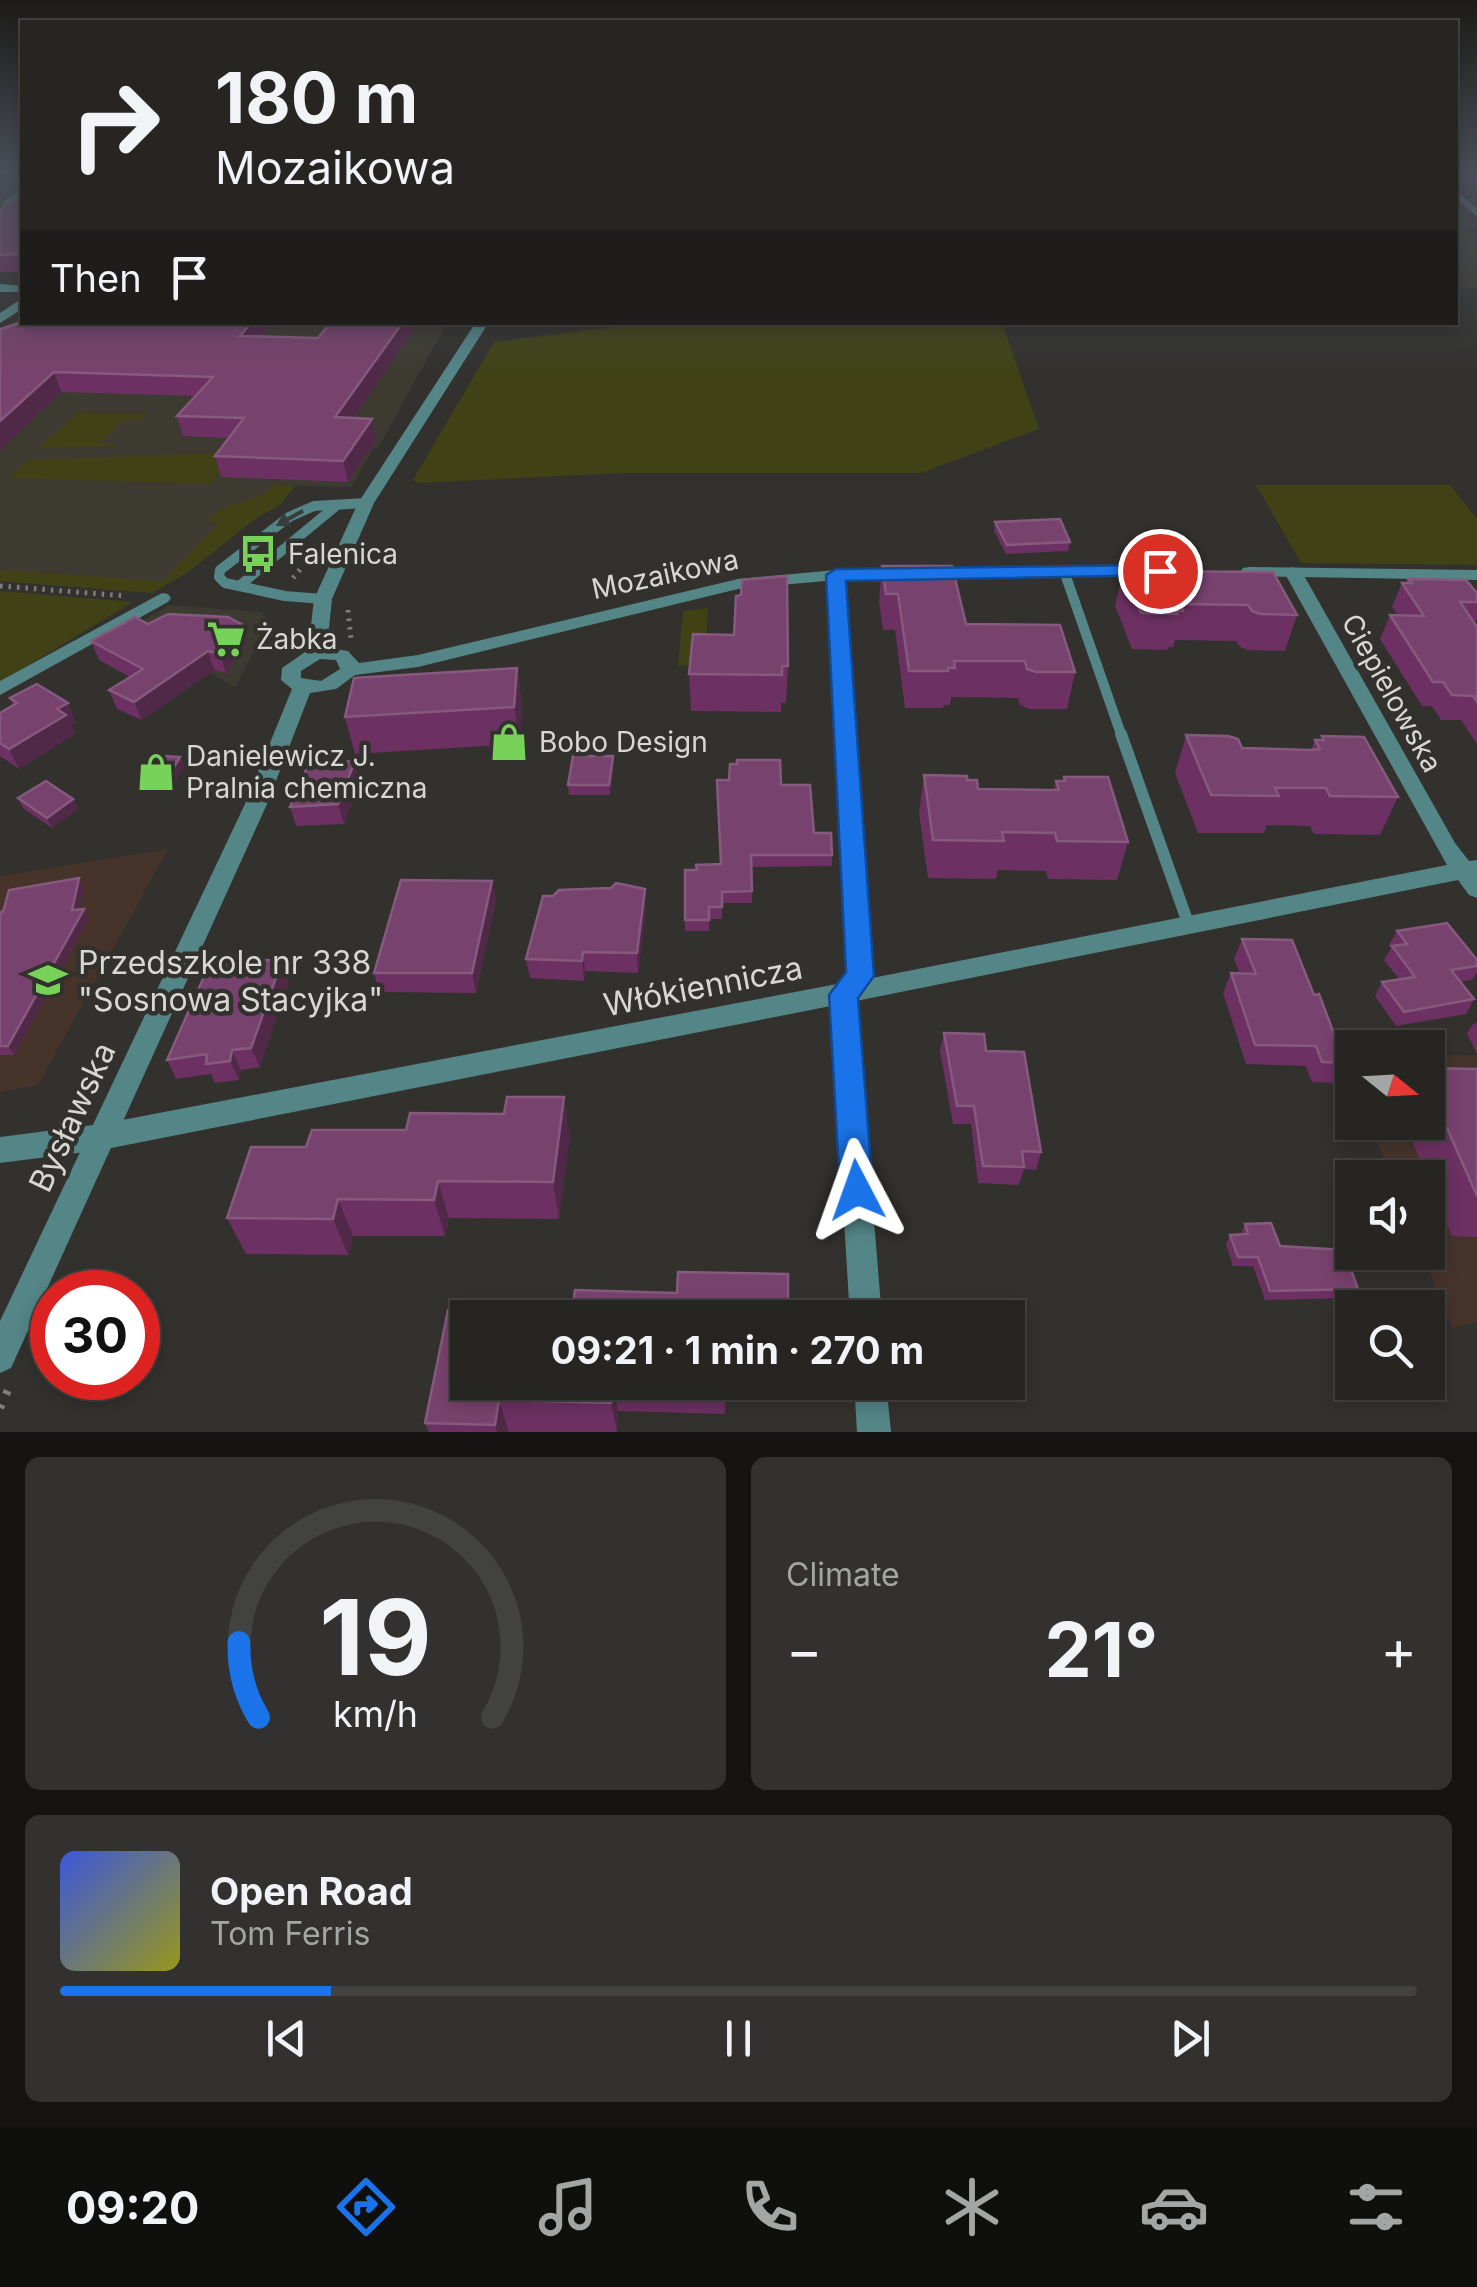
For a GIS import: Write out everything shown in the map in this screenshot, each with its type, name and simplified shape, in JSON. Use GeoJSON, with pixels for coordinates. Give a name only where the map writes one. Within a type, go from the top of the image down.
{"type":"FeatureCollection","features":[{"type":"Feature","properties":{"kind":"street"},"geometry":{"type":"LineString","coordinates":[[349,670],[347,659],[341,655],[318,653],[323,599],[366,503],[481,325]]}},
{"type":"Feature","properties":{"kind":"street","name":"Mozaikowa"},"geometry":{"type":"LineString","coordinates":[[303,687],[325,686],[349,670],[418,661],[720,588],[836,575],[1166,571]]}},
{"type":"Feature","properties":{"kind":"street"},"geometry":{"type":"LineString","coordinates":[[1238,572],[1477,574]]}},
{"type":"Feature","properties":{"kind":"street","name":"Ciepielowska"},"geometry":{"type":"LineString","coordinates":[[1293,572],[1447,849],[1474,876]]}},
{"type":"Feature","properties":{"kind":"street"},"geometry":{"type":"LineString","coordinates":[[836,575],[860,976],[843,995],[865,1300]]}},
{"type":"Feature","properties":{"kind":"street"},"geometry":{"type":"LineString","coordinates":[[0,689],[153,599]]}},
{"type":"Feature","properties":{"kind":"street","name":"Bysławska"},"geometry":{"type":"LineString","coordinates":[[0,1357],[256,804],[303,687],[290,680],[292,668],[318,653]]}},
{"type":"Feature","properties":{"kind":"street","name":"Włókiennicza"},"geometry":{"type":"LineString","coordinates":[[0,1150],[100,1137],[843,995],[1188,924],[1474,876]]}},
{"type":"Feature","properties":{"kind":"street"},"geometry":{"type":"LineString","coordinates":[[871,1400],[874,1432]]}},
{"type":"Feature","properties":{"kind":"lane"},"geometry":{"type":"LineString","coordinates":[[323,599],[239,586],[218,577],[220,570],[289,517],[314,506],[366,503]]}},
{"type":"Feature","properties":{"kind":"lane"},"geometry":{"type":"LineString","coordinates":[[239,586],[336,506]]}},
{"type":"Feature","properties":{"kind":"lane"},"geometry":{"type":"LineString","coordinates":[[1064,571],[1188,924]]}},
{"type":"Feature","properties":{"kind":"path"},"geometry":{"type":"LineString","coordinates":[[0,586],[153,599]]}},
{"type":"Feature","properties":{"kind":"path"},"geometry":{"type":"LineString","coordinates":[[350,628],[351,640],[364,644]]}},
{"type":"Feature","properties":{"kind":"shaded area"},"geometry":{"type":"Polygon","coordinates":[[[1458,240],[1477,240],[1477,288],[1458,288],[1458,240]]]}},
{"type":"Feature","properties":{"kind":"shaded area"},"geometry":{"type":"Polygon","coordinates":[[[20,318],[20,325],[446,325],[378,448],[374,448],[351,487],[295,486],[281,504],[255,519],[188,572],[152,593],[0,581],[0,332],[20,318]]]}},
{"type":"Feature","properties":{"kind":"shaded area"},"geometry":{"type":"Polygon","coordinates":[[[630,325],[1003,325],[1039,429],[921,473],[622,473],[419,483],[413,480],[494,342],[630,325]]]}},
{"type":"Feature","properties":{"kind":"shaded area"},"geometry":{"type":"Polygon","coordinates":[[[78,413],[147,414],[142,419],[123,420],[100,443],[114,446],[39,448],[78,413]]]}},
{"type":"Feature","properties":{"kind":"shaded area"},"geometry":{"type":"Polygon","coordinates":[[[235,452],[211,484],[9,478],[29,460],[235,452]]]}},
{"type":"Feature","properties":{"kind":"shaded area"},"geometry":{"type":"Polygon","coordinates":[[[275,485],[295,486],[281,504],[255,519],[188,572],[152,593],[0,581],[0,570],[163,581],[219,523],[208,521],[215,514],[275,485]]]}},
{"type":"Feature","properties":{"kind":"shaded area"},"geometry":{"type":"Polygon","coordinates":[[[1256,485],[1450,485],[1477,519],[1477,565],[1301,563],[1256,485]]]}},
{"type":"Feature","properties":{"kind":"shaded area"},"geometry":{"type":"Polygon","coordinates":[[[0,591],[133,602],[0,682],[0,591]]]}},
{"type":"Feature","properties":{"kind":"shaded area"},"geometry":{"type":"Polygon","coordinates":[[[170,605],[260,612],[270,621],[235,687],[129,628],[170,605]]]}},
{"type":"Feature","properties":{"kind":"shaded area"},"geometry":{"type":"Polygon","coordinates":[[[708,608],[705,662],[678,666],[683,611],[708,608]]]}},
{"type":"Feature","properties":{"kind":"shaded area","name":"Przedszkole nr 338 \"Sosnowa Stacyjka\""},"geometry":{"type":"Polygon","coordinates":[[[168,849],[38,1085],[0,1092],[0,876],[168,849]]]}},
{"type":"Feature","properties":{"kind":"shaded area"},"geometry":{"type":"Polygon","coordinates":[[[1477,1055],[1477,1322],[1452,1328],[1445,1310],[1445,1290],[1437,1290],[1429,1270],[1445,1270],[1445,1160],[1385,1160],[1376,1140],[1445,1140],[1445,1056],[1477,1055]]]}},
{"type":"Feature","properties":{"kind":"building"},"geometry":{"type":"Polygon","coordinates":[[[0,240],[20,240],[20,254],[0,255],[0,240]]]}},
{"type":"Feature","properties":{"kind":"building"},"geometry":{"type":"Polygon","coordinates":[[[20,323],[249,325],[240,336],[318,338],[329,325],[401,325],[335,417],[372,419],[343,461],[215,456],[244,418],[177,416],[213,377],[54,372],[0,421],[0,329],[20,323]]]}},
{"type":"Feature","properties":{"kind":"building"},"geometry":{"type":"Polygon","coordinates":[[[1060,519],[1070,542],[1007,545],[995,522],[1060,519]]]}},
{"type":"Feature","properties":{"kind":"building"},"geometry":{"type":"Polygon","coordinates":[[[882,566],[952,566],[966,624],[1060,625],[1075,672],[1036,672],[1027,669],[1025,661],[954,661],[955,668],[948,671],[909,671],[898,594],[886,594],[882,566]]]}},
{"type":"Feature","properties":{"kind":"building"},"geometry":{"type":"Polygon","coordinates":[[[1123,571],[1273,572],[1297,615],[1260,614],[1248,605],[1181,604],[1183,611],[1176,611],[1177,614],[1141,613],[1123,571]]]}},
{"type":"Feature","properties":{"kind":"building"},"geometry":{"type":"Polygon","coordinates":[[[787,576],[788,666],[782,666],[782,675],[689,674],[693,634],[734,635],[736,596],[741,595],[742,580],[787,576]]]}},
{"type":"Feature","properties":{"kind":"building"},"geometry":{"type":"Polygon","coordinates":[[[1408,579],[1466,580],[1477,593],[1477,602],[1460,602],[1477,627],[1477,702],[1473,696],[1452,695],[1443,682],[1433,682],[1390,615],[1424,616],[1402,583],[1412,583],[1408,579]]]}},
{"type":"Feature","properties":{"kind":"building"},"geometry":{"type":"Polygon","coordinates":[[[168,614],[228,617],[241,624],[220,654],[208,651],[134,702],[109,690],[143,669],[91,641],[135,617],[148,624],[168,614]]]}},
{"type":"Feature","properties":{"kind":"building"},"geometry":{"type":"Polygon","coordinates":[[[517,668],[514,707],[345,717],[354,678],[517,668]]]}},
{"type":"Feature","properties":{"kind":"building"},"geometry":{"type":"Polygon","coordinates":[[[37,684],[68,703],[57,709],[66,715],[9,749],[0,743],[0,713],[17,703],[10,698],[37,684]]]}},
{"type":"Feature","properties":{"kind":"building"},"geometry":{"type":"Polygon","coordinates":[[[1186,735],[1228,736],[1238,739],[1242,748],[1311,750],[1320,749],[1315,740],[1324,740],[1322,736],[1364,737],[1398,797],[1330,796],[1326,788],[1275,788],[1279,796],[1211,795],[1186,735]]]}},
{"type":"Feature","properties":{"kind":"building"},"geometry":{"type":"Polygon","coordinates":[[[150,755],[180,757],[165,782],[139,781],[150,755]]]}},
{"type":"Feature","properties":{"kind":"building"},"geometry":{"type":"Polygon","coordinates":[[[573,756],[613,756],[609,785],[568,785],[573,756]]]}},
{"type":"Feature","properties":{"kind":"building"},"geometry":{"type":"Polygon","coordinates":[[[737,760],[780,760],[781,785],[810,785],[814,833],[831,833],[832,855],[751,855],[752,891],[722,892],[722,907],[709,907],[709,920],[685,920],[685,870],[697,870],[696,865],[721,864],[717,780],[729,780],[730,764],[737,764],[737,760]]]}},
{"type":"Feature","properties":{"kind":"building"},"geometry":{"type":"Polygon","coordinates":[[[355,761],[338,804],[290,807],[309,763],[355,761]]]}},
{"type":"Feature","properties":{"kind":"building"},"geometry":{"type":"Polygon","coordinates":[[[924,775],[967,776],[967,780],[977,780],[978,789],[1049,790],[1059,790],[1056,781],[1065,781],[1064,777],[1108,777],[1128,842],[1057,841],[1055,833],[1002,832],[1004,841],[933,840],[924,775]]]}},
{"type":"Feature","properties":{"kind":"building"},"geometry":{"type":"Polygon","coordinates":[[[46,781],[73,799],[47,818],[18,798],[46,781]]]}},
{"type":"Feature","properties":{"kind":"building"},"geometry":{"type":"Polygon","coordinates":[[[79,878],[72,910],[84,909],[8,1046],[0,1046],[0,912],[9,890],[79,878]]]}},
{"type":"Feature","properties":{"kind":"building"},"geometry":{"type":"Polygon","coordinates":[[[401,880],[492,881],[472,973],[374,973],[401,880]]]}},
{"type":"Feature","properties":{"kind":"building"},"geometry":{"type":"Polygon","coordinates":[[[616,883],[645,889],[637,953],[583,952],[582,961],[526,959],[543,896],[553,896],[559,890],[611,888],[616,883]]]}},
{"type":"Feature","properties":{"kind":"building"},"geometry":{"type":"Polygon","coordinates":[[[1447,923],[1477,960],[1477,966],[1451,970],[1474,999],[1404,1012],[1382,982],[1415,977],[1392,946],[1407,944],[1397,931],[1447,923]]]}},
{"type":"Feature","properties":{"kind":"building"},"geometry":{"type":"Polygon","coordinates":[[[1242,939],[1292,940],[1335,1036],[1335,1063],[1322,1062],[1316,1046],[1255,1045],[1231,973],[1256,974],[1242,939]]]}},
{"type":"Feature","properties":{"kind":"building"},"geometry":{"type":"Polygon","coordinates":[[[225,958],[282,961],[251,1048],[232,1050],[230,1061],[206,1064],[207,1054],[167,1060],[210,963],[223,963],[225,958]]]}},
{"type":"Feature","properties":{"kind":"building"},"geometry":{"type":"Polygon","coordinates":[[[944,1033],[984,1034],[986,1051],[1024,1052],[1041,1152],[1022,1151],[1024,1167],[983,1166],[974,1106],[957,1106],[944,1033]]]}},
{"type":"Feature","properties":{"kind":"building"},"geometry":{"type":"Polygon","coordinates":[[[1445,1068],[1477,1069],[1477,1196],[1445,1124],[1445,1068]]]}},
{"type":"Feature","properties":{"kind":"building"},"geometry":{"type":"Polygon","coordinates":[[[507,1097],[564,1097],[553,1182],[438,1181],[434,1200],[338,1199],[333,1219],[227,1218],[251,1147],[306,1147],[312,1130],[406,1130],[410,1113],[504,1114],[507,1097]]]}},
{"type":"Feature","properties":{"kind":"building"},"geometry":{"type":"Polygon","coordinates":[[[1271,1223],[1280,1246],[1335,1249],[1335,1270],[1351,1270],[1358,1289],[1270,1291],[1258,1257],[1238,1257],[1230,1235],[1248,1234],[1245,1224],[1271,1223]]]}},
{"type":"Feature","properties":{"kind":"building"},"geometry":{"type":"Polygon","coordinates":[[[678,1272],[788,1274],[788,1300],[574,1300],[575,1290],[677,1293],[678,1272]]]}},
{"type":"Feature","properties":{"kind":"building"},"geometry":{"type":"Polygon","coordinates":[[[448,1310],[450,1400],[499,1400],[495,1425],[425,1423],[448,1310]]]}},
{"type":"Feature","properties":{"kind":"building"},"geometry":{"type":"Polygon","coordinates":[[[499,1400],[611,1400],[611,1403],[499,1400]]]}},
{"type":"Feature","properties":{"kind":"place","name":"Falenica"},"geometry":{"type":"Point","coordinates":[258,554]}},
{"type":"Feature","properties":{"kind":"place","name":"Żabka"},"geometry":{"type":"Point","coordinates":[226,639]}},
{"type":"Feature","properties":{"kind":"place","name":"Bobo Design"},"geometry":{"type":"Point","coordinates":[509,742]}},
{"type":"Feature","properties":{"kind":"place","name":"Danielewicz J. Pralnia chemiczna"},"geometry":{"type":"Point","coordinates":[156,772]}},
{"type":"Feature","properties":{"kind":"place","name":"Przedszkole nr 338 \"Sosnowa Stacyjka\""},"geometry":{"type":"Point","coordinates":[48,980]}},
{"type":"Feature","properties":{"kind":"route"},"geometry":{"type":"LineString","coordinates":[[857,1190],[843,995],[860,976],[836,575],[1160,571]]}}]}
